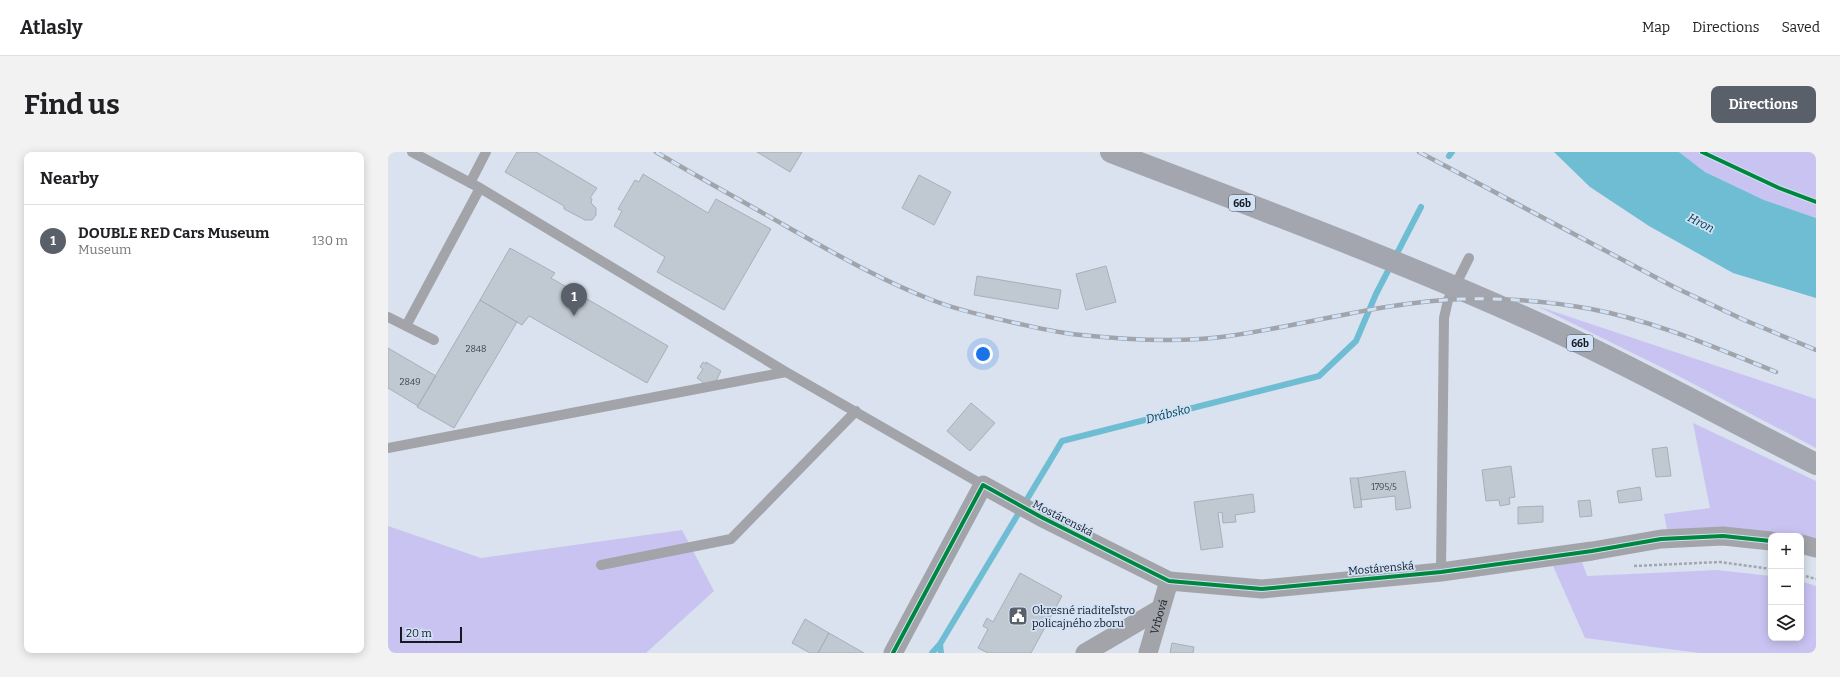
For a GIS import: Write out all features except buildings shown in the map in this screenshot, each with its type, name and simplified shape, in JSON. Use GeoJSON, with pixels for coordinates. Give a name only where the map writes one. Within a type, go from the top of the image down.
{"type":"FeatureCollection","features":[{"type":"Feature","properties":{"kind":"main road","name":"66b"},"geometry":{"type":"LineString","coordinates":[[1111,152],[1373,253],[1554,330],[1647,376],[1816,464]]}},
{"type":"Feature","properties":{"kind":"street","name":"Mostárenská"},"geometry":{"type":"LineString","coordinates":[[983,485],[1041,518],[1169,581],[1262,589],[1441,572],[1592,551],[1661,539],[1723,536],[1768,541]]}},
{"type":"Feature","properties":{"kind":"street"},"geometry":{"type":"LineString","coordinates":[[893,653],[983,485]]}},
{"type":"Feature","properties":{"kind":"street"},"geometry":{"type":"LineString","coordinates":[[1804,545],[1816,548]]}},
{"type":"Feature","properties":{"kind":"street","name":"Vrbová"},"geometry":{"type":"LineString","coordinates":[[1148,653],[1169,581]]}},
{"type":"Feature","properties":{"kind":"street"},"geometry":{"type":"LineString","coordinates":[[1085,653],[1160,609]]}},
{"type":"Feature","properties":{"kind":"lane"},"geometry":{"type":"LineString","coordinates":[[412,152],[480,188],[786,372],[983,485]]}},
{"type":"Feature","properties":{"kind":"lane"},"geometry":{"type":"LineString","coordinates":[[470,183],[486,152]]}},
{"type":"Feature","properties":{"kind":"lane"},"geometry":{"type":"LineString","coordinates":[[406,326],[480,188]]}},
{"type":"Feature","properties":{"kind":"lane"},"geometry":{"type":"LineString","coordinates":[[1441,572],[1444,318],[1448,300],[1469,258]]}},
{"type":"Feature","properties":{"kind":"lane"},"geometry":{"type":"LineString","coordinates":[[388,317],[434,340]]}},
{"type":"Feature","properties":{"kind":"lane"},"geometry":{"type":"LineString","coordinates":[[388,448],[786,372]]}},
{"type":"Feature","properties":{"kind":"lane"},"geometry":{"type":"LineString","coordinates":[[601,565],[731,539],[856,411]]}},
{"type":"Feature","properties":{"kind":"path"},"geometry":{"type":"LineString","coordinates":[[1633,566],[1720,562],[1768,569]]}},
{"type":"Feature","properties":{"kind":"path"},"geometry":{"type":"LineString","coordinates":[[1804,576],[1816,579]]}},
{"type":"Feature","properties":{"kind":"shaded area"},"geometry":{"type":"Polygon","coordinates":[[[1679,152],[1816,152],[1816,218],[1764,200],[1705,172],[1679,152]]]}},
{"type":"Feature","properties":{"kind":"shaded area"},"geometry":{"type":"Polygon","coordinates":[[[1537,306],[1816,399],[1816,448],[1667,370],[1537,306]]]}},
{"type":"Feature","properties":{"kind":"shaded area"},"geometry":{"type":"Polygon","coordinates":[[[1693,423],[1816,481],[1816,539],[1804,537],[1804,533],[1774,533],[1725,527],[1667,530],[1664,514],[1710,508],[1693,423]]]}},
{"type":"Feature","properties":{"kind":"shaded area"},"geometry":{"type":"Polygon","coordinates":[[[388,526],[481,558],[682,530],[714,591],[646,653],[388,653],[388,526]]]}},
{"type":"Feature","properties":{"kind":"shaded area"},"geometry":{"type":"Polygon","coordinates":[[[1582,562],[1587,576],[1717,570],[1768,576],[1768,641],[1804,641],[1804,582],[1816,586],[1816,653],[1699,653],[1585,638],[1553,566],[1582,562]]]}},
{"type":"Feature","properties":{"kind":"water","name":"Hron"},"geometry":{"type":"Polygon","coordinates":[[[1554,152],[1679,152],[1705,172],[1764,200],[1816,218],[1816,298],[1733,273],[1649,226],[1590,187],[1554,152]]]}},
{"type":"Feature","properties":{"kind":"waterway","name":"Drábsko"},"geometry":{"type":"LineString","coordinates":[[1449,156],[1452,152]]}},
{"type":"Feature","properties":{"kind":"waterway","name":"Drábsko"},"geometry":{"type":"LineString","coordinates":[[941,653],[940,644],[1062,441],[1319,376],[1356,341],[1376,294],[1421,207]]}},
{"type":"Feature","properties":{"kind":"waterway"},"geometry":{"type":"LineString","coordinates":[[932,653],[940,644]]}},
{"type":"Feature","properties":{"kind":"railway"},"geometry":{"type":"LineString","coordinates":[[656,152],[856,265],[894,284],[951,307],[1046,330],[1118,338],[1192,340],[1229,336],[1403,304],[1462,299],[1494,299],[1543,302],[1575,306],[1615,314],[1685,336],[1776,372]]}},
{"type":"Feature","properties":{"kind":"railway"},"geometry":{"type":"LineString","coordinates":[[1419,152],[1674,287],[1742,319],[1816,350]]}},
{"type":"Feature","properties":{"kind":"cycle path"},"geometry":{"type":"LineString","coordinates":[[1702,152],[1779,188],[1816,202]]}},
{"type":"Feature","properties":{"kind":"cycle path"},"geometry":{"type":"LineString","coordinates":[[893,653],[983,485],[1041,517],[1169,581],[1262,589],[1441,572],[1592,551],[1661,539],[1723,536],[1768,541]]}},
{"type":"Feature","properties":{"kind":"place","name":"DOUBLE RED Cars Museum"},"geometry":{"type":"Point","coordinates":[574,316]}},
{"type":"Feature","properties":{"kind":"place","name":"Okresné riaditeľstvo policajného zboru"},"geometry":{"type":"Point","coordinates":[1018,616]}}]}
